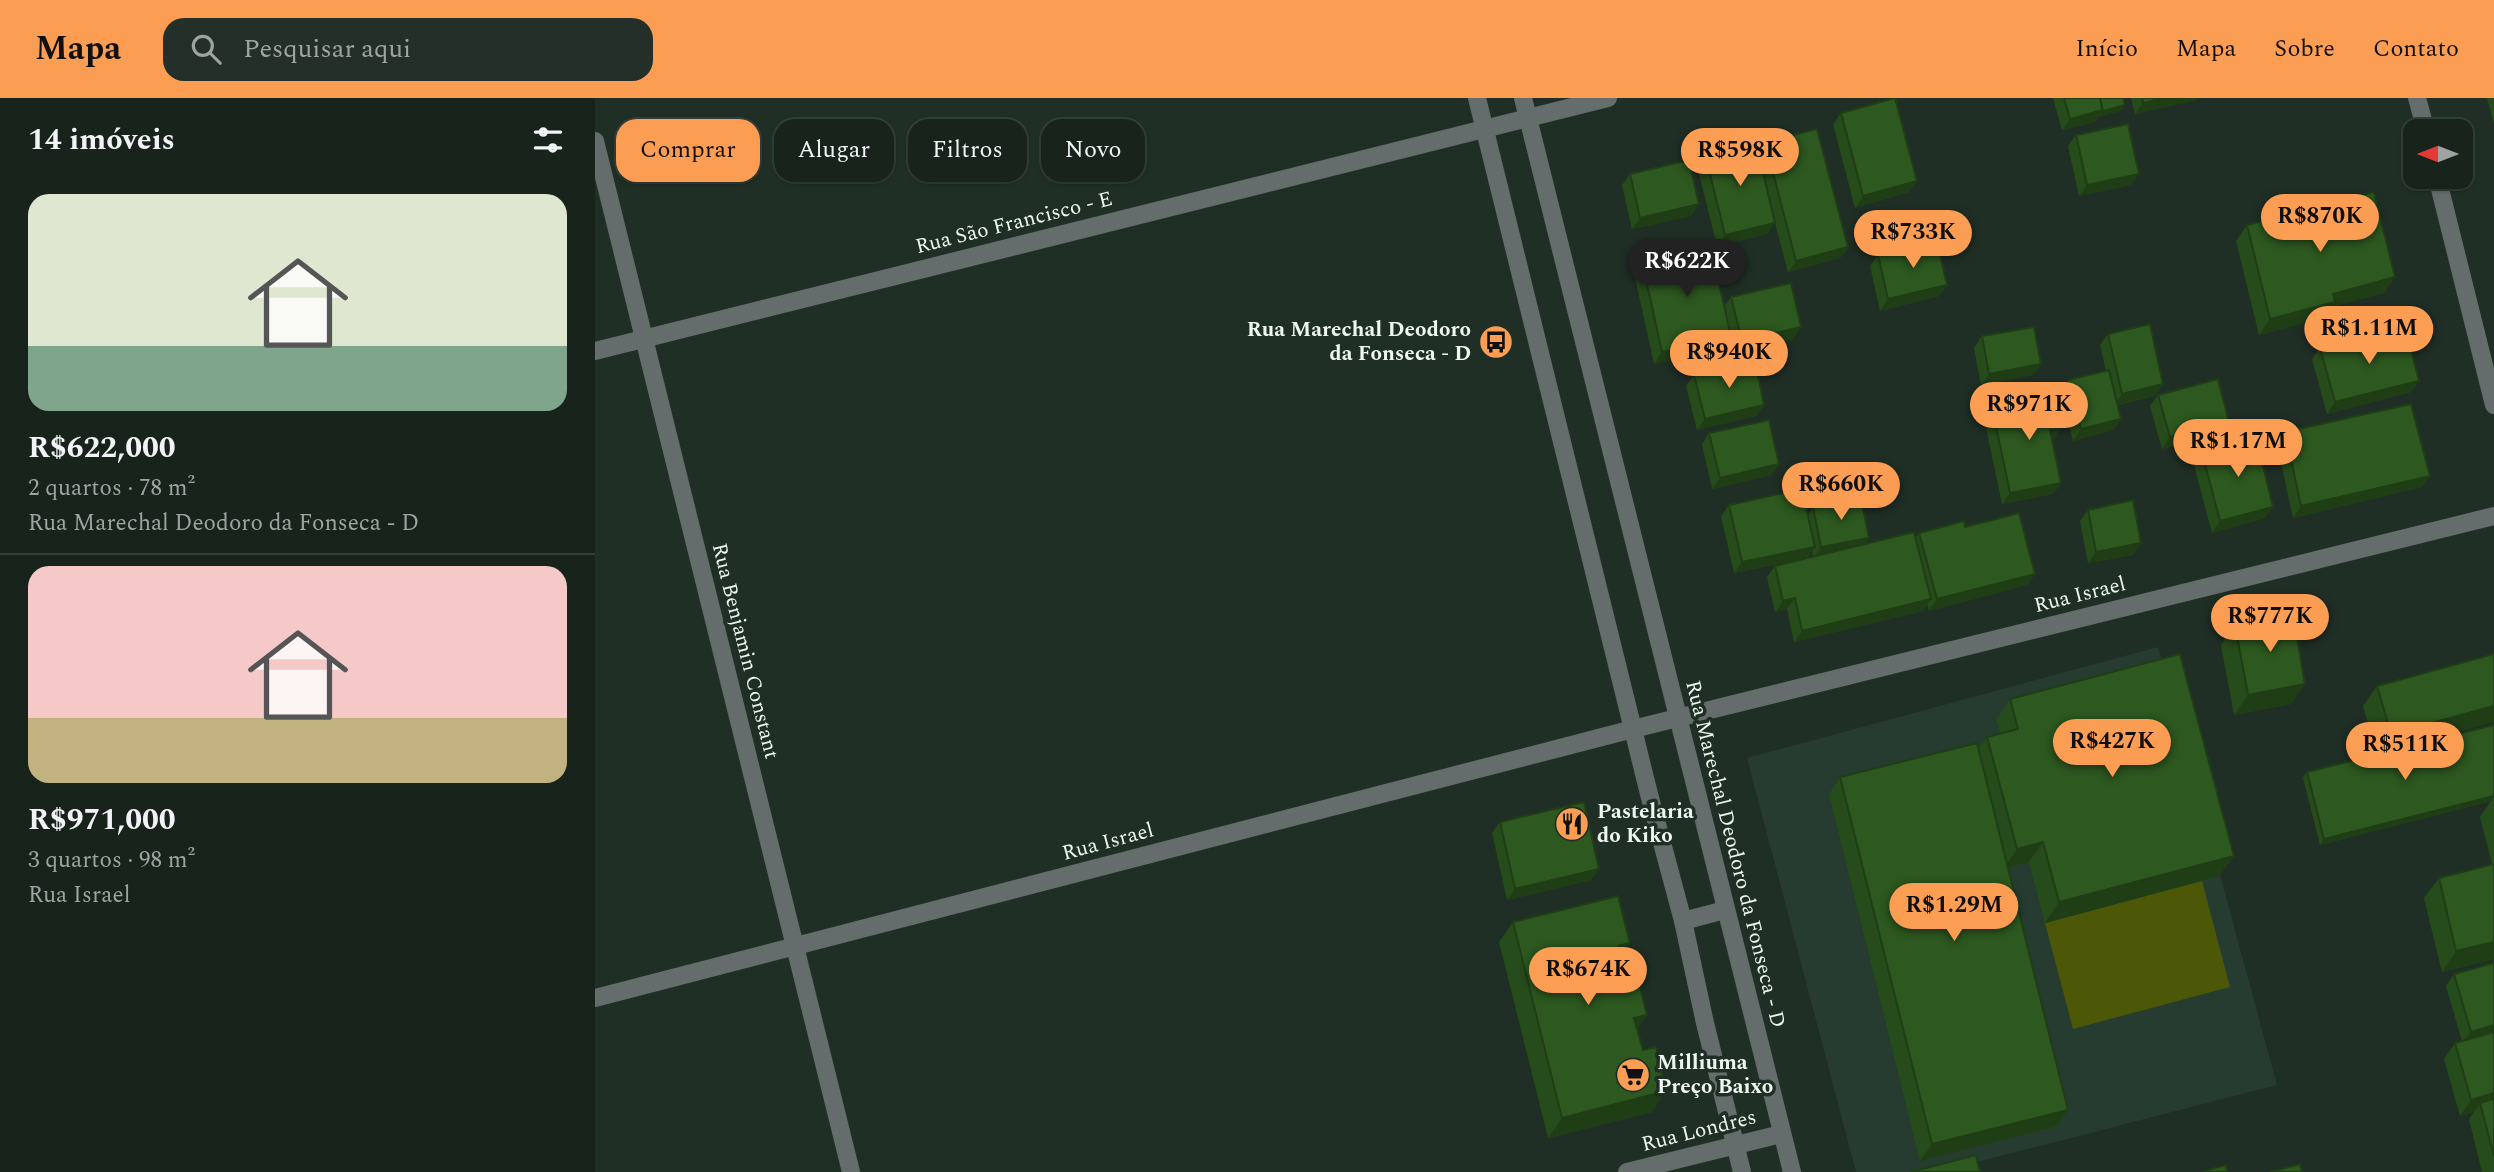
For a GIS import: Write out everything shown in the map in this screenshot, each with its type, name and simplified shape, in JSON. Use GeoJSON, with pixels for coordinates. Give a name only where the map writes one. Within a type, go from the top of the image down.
{"type":"FeatureCollection","features":[{"type":"Feature","properties":{"kind":"street"},"geometry":{"type":"LineString","coordinates":[[1477,98],[1683,921],[1742,1172]]}},
{"type":"Feature","properties":{"kind":"street","name":"Rua Marechal Deodoro da Fonseca - D"},"geometry":{"type":"LineString","coordinates":[[1523,98],[1792,1172]]}},
{"type":"Feature","properties":{"kind":"street","name":"Rua São Francisco - E"},"geometry":{"type":"LineString","coordinates":[[595,351],[1608,98]]}},
{"type":"Feature","properties":{"kind":"street"},"geometry":{"type":"LineString","coordinates":[[2417,98],[2422,119]]}},
{"type":"Feature","properties":{"kind":"street","name":"Rua Benjamin Constant"},"geometry":{"type":"LineString","coordinates":[[595,141],[851,1172]]}},
{"type":"Feature","properties":{"kind":"street"},"geometry":{"type":"LineString","coordinates":[[2440,189],[2494,405]]}},
{"type":"Feature","properties":{"kind":"street","name":"Rua Israel"},"geometry":{"type":"LineString","coordinates":[[595,998],[1633,729],[2494,516]]}},
{"type":"Feature","properties":{"kind":"street"},"geometry":{"type":"LineString","coordinates":[[1683,921],[1725,910]]}},
{"type":"Feature","properties":{"kind":"street","name":"Rua Londres"},"geometry":{"type":"LineString","coordinates":[[1627,1172],[1781,1134]]}},
{"type":"Feature","properties":{"kind":"shaded area"},"geometry":{"type":"Polygon","coordinates":[[[2158,647],[2277,1085],[1938,1172],[1856,1172],[1747,758],[2158,647]]]}},
{"type":"Feature","properties":{"kind":"green space"},"geometry":{"type":"Polygon","coordinates":[[[2202,881],[2230,987],[2073,1029],[2045,923],[2202,881]]]}},
{"type":"Feature","properties":{"kind":"building"},"geometry":{"type":"Polygon","coordinates":[[[1895,98],[1917,181],[1863,196],[1841,113],[1895,98]]]}},
{"type":"Feature","properties":{"kind":"building"},"geometry":{"type":"Polygon","coordinates":[[[2064,98],[2100,98],[2103,110],[2070,119],[2064,98]]]}},
{"type":"Feature","properties":{"kind":"building"},"geometry":{"type":"Polygon","coordinates":[[[2100,98],[2123,98],[2125,105],[2103,111],[2100,98]]]}},
{"type":"Feature","properties":{"kind":"building"},"geometry":{"type":"Polygon","coordinates":[[[2142,98],[2163,98],[2143,103],[2142,98]]]}},
{"type":"Feature","properties":{"kind":"building"},"geometry":{"type":"Polygon","coordinates":[[[2128,124],[2139,174],[2087,185],[2076,135],[2128,124]]]}},
{"type":"Feature","properties":{"kind":"building"},"geometry":{"type":"Polygon","coordinates":[[[1817,129],[1848,247],[1796,261],[1765,142],[1817,129]]]}},
{"type":"Feature","properties":{"kind":"building"},"geometry":{"type":"Polygon","coordinates":[[[1756,142],[1775,223],[1725,235],[1705,154],[1756,142]]]}},
{"type":"Feature","properties":{"kind":"building"},"geometry":{"type":"Polygon","coordinates":[[[1689,160],[1699,204],[1640,218],[1630,174],[1689,160]]]}},
{"type":"Feature","properties":{"kind":"building"},"geometry":{"type":"Polygon","coordinates":[[[2374,192],[2395,277],[2333,294],[2335,302],[2270,319],[2247,225],[2374,192]]]}},
{"type":"Feature","properties":{"kind":"building"},"geometry":{"type":"Polygon","coordinates":[[[1937,241],[1947,285],[1888,299],[1878,255],[1937,241]]]}},
{"type":"Feature","properties":{"kind":"building"},"geometry":{"type":"Polygon","coordinates":[[[1711,246],[1731,337],[1662,352],[1642,262],[1711,246]]]}},
{"type":"Feature","properties":{"kind":"building"},"geometry":{"type":"Polygon","coordinates":[[[1791,283],[1801,327],[1742,341],[1731,297],[1791,283]]]}},
{"type":"Feature","properties":{"kind":"building"},"geometry":{"type":"Polygon","coordinates":[[[2150,324],[2163,384],[2122,394],[2108,334],[2150,324]]]}},
{"type":"Feature","properties":{"kind":"building"},"geometry":{"type":"Polygon","coordinates":[[[2034,327],[2041,364],[1989,374],[1982,336],[2034,327]]]}},
{"type":"Feature","properties":{"kind":"building"},"geometry":{"type":"Polygon","coordinates":[[[2406,330],[2419,381],[2335,402],[2320,348],[2346,341],[2347,346],[2406,330]]]}},
{"type":"Feature","properties":{"kind":"building"},"geometry":{"type":"Polygon","coordinates":[[[1755,361],[1764,405],[1705,419],[1694,375],[1755,361]]]}},
{"type":"Feature","properties":{"kind":"building"},"geometry":{"type":"Polygon","coordinates":[[[2109,370],[2121,419],[2081,429],[2068,380],[2109,370]]]}},
{"type":"Feature","properties":{"kind":"building"},"geometry":{"type":"Polygon","coordinates":[[[2218,379],[2229,422],[2170,437],[2158,395],[2218,379]]]}},
{"type":"Feature","properties":{"kind":"building"},"geometry":{"type":"Polygon","coordinates":[[[2055,393],[2062,428],[2050,430],[2061,483],[2010,493],[1992,407],[2055,393]]]}},
{"type":"Feature","properties":{"kind":"building"},"geometry":{"type":"Polygon","coordinates":[[[2411,404],[2430,476],[2301,506],[2285,432],[2411,404]]]}},
{"type":"Feature","properties":{"kind":"building"},"geometry":{"type":"Polygon","coordinates":[[[1769,420],[1779,464],[1720,478],[1709,433],[1769,420]]]}},
{"type":"Feature","properties":{"kind":"building"},"geometry":{"type":"Polygon","coordinates":[[[2256,437],[2273,507],[2220,521],[2202,453],[2256,437]]]}},
{"type":"Feature","properties":{"kind":"building"},"geometry":{"type":"Polygon","coordinates":[[[1802,489],[1815,547],[1742,562],[1729,505],[1802,489]]]}},
{"type":"Feature","properties":{"kind":"building"},"geometry":{"type":"Polygon","coordinates":[[[1861,498],[1869,538],[1821,547],[1813,507],[1861,498]]]}},
{"type":"Feature","properties":{"kind":"building"},"geometry":{"type":"Polygon","coordinates":[[[2133,500],[2141,543],[2096,552],[2088,510],[2133,500]]]}},
{"type":"Feature","properties":{"kind":"building"},"geometry":{"type":"Polygon","coordinates":[[[2019,513],[2035,574],[1937,599],[1919,533],[1964,521],[1965,527],[2019,513]]]}},
{"type":"Feature","properties":{"kind":"building"},"geometry":{"type":"Polygon","coordinates":[[[1914,532],[1931,599],[1802,631],[1795,598],[1783,601],[1775,566],[1914,532]]]}},
{"type":"Feature","properties":{"kind":"building"},"geometry":{"type":"Polygon","coordinates":[[[2293,614],[2305,684],[2248,695],[2235,625],[2293,614]]]}},
{"type":"Feature","properties":{"kind":"building"},"geometry":{"type":"Polygon","coordinates":[[[2180,654],[2234,856],[2059,902],[2043,842],[2017,849],[1987,737],[2018,729],[2010,699],[2180,654]]]}},
{"type":"Feature","properties":{"kind":"building"},"geometry":{"type":"Polygon","coordinates":[[[2494,654],[2494,706],[2391,734],[2377,686],[2494,654]]]}},
{"type":"Feature","properties":{"kind":"building"},"geometry":{"type":"Polygon","coordinates":[[[2494,725],[2494,796],[2324,839],[2307,772],[2494,725]]]}},
{"type":"Feature","properties":{"kind":"building"},"geometry":{"type":"Polygon","coordinates":[[[1977,743],[2068,1110],[1932,1144],[1840,777],[1977,743]]]}},
{"type":"Feature","properties":{"kind":"building"},"geometry":{"type":"Polygon","coordinates":[[[1584,802],[1599,869],[1515,889],[1500,822],[1584,802]]]}},
{"type":"Feature","properties":{"kind":"building"},"geometry":{"type":"Polygon","coordinates":[[[2494,864],[2494,942],[2456,951],[2439,878],[2494,864]]]}},
{"type":"Feature","properties":{"kind":"building"},"geometry":{"type":"Polygon","coordinates":[[[1618,896],[1630,943],[1618,946],[1625,974],[1636,971],[1647,1015],[1634,1018],[1643,1050],[1656,1047],[1666,1091],[1562,1118],[1513,922],[1618,896]]]}},
{"type":"Feature","properties":{"kind":"building"},"geometry":{"type":"Polygon","coordinates":[[[2494,963],[2494,1025],[2471,1032],[2454,974],[2494,963]]]}},
{"type":"Feature","properties":{"kind":"building"},"geometry":{"type":"Polygon","coordinates":[[[2494,1032],[2494,1093],[2471,1100],[2455,1043],[2494,1032]]]}},
{"type":"Feature","properties":{"kind":"building"},"geometry":{"type":"Polygon","coordinates":[[[2494,1099],[2494,1156],[2480,1103],[2494,1099]]]}},
{"type":"Feature","properties":{"kind":"building"},"geometry":{"type":"Polygon","coordinates":[[[1976,1155],[1980,1172],[1911,1172],[1976,1155]]]}},
{"type":"Feature","properties":{"kind":"building"},"geometry":{"type":"Polygon","coordinates":[[[2300,1164],[2302,1172],[2270,1172],[2300,1164]]]}},
{"type":"Feature","properties":{"kind":"building"},"geometry":{"type":"Polygon","coordinates":[[[2226,1165],[2227,1172],[2204,1172],[2204,1171],[2226,1165]]]}},
{"type":"Feature","properties":{"kind":"place","name":"Rua Marechal Deodoro da Fonseca - D"},"geometry":{"type":"Point","coordinates":[1496,342]}},
{"type":"Feature","properties":{"kind":"place","name":"Pastelaria do Kiko"},"geometry":{"type":"Point","coordinates":[1572,824]}},
{"type":"Feature","properties":{"kind":"place","name":"Milliuma Preço Baixo"},"geometry":{"type":"Point","coordinates":[1633,1075]}}]}
